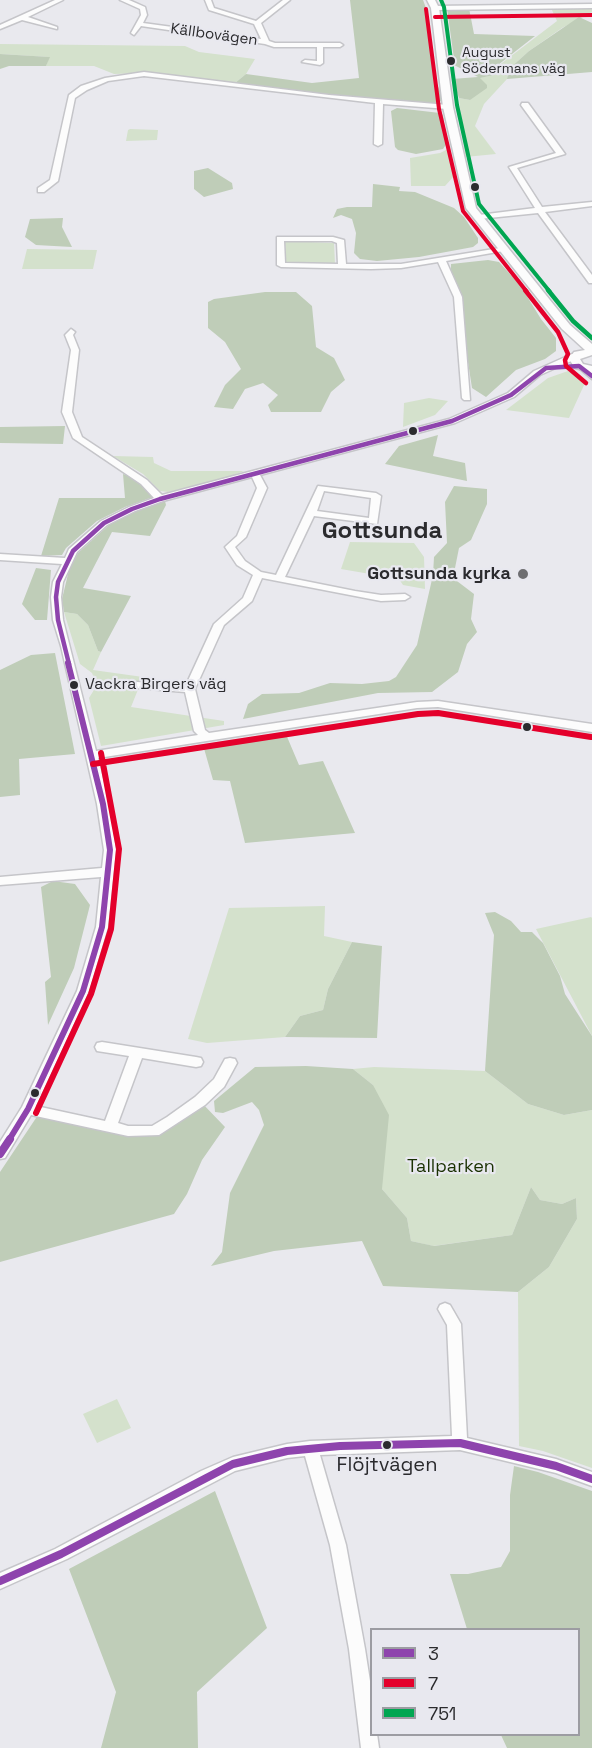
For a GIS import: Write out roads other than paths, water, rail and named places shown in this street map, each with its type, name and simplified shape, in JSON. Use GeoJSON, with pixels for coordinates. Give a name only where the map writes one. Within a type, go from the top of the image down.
{"type":"FeatureCollection","features":[{"type":"Feature","properties":{"kind":"street"},"geometry":{"type":"LineString","coordinates":[[0,27],[60,0]]}},
{"type":"Feature","properties":{"kind":"street"},"geometry":{"type":"LineString","coordinates":[[123,0],[143,8],[144,15],[134,33]]}},
{"type":"Feature","properties":{"kind":"street"},"geometry":{"type":"LineString","coordinates":[[208,0],[211,9],[257,23]]}},
{"type":"Feature","properties":{"kind":"street","name":"Källbovägen"},"geometry":{"type":"LineString","coordinates":[[266,42],[257,23],[287,0]]}},
{"type":"Feature","properties":{"kind":"street"},"geometry":{"type":"LineString","coordinates":[[583,365],[592,351],[566,327],[503,249],[468,200],[448,107],[433,4],[592,6]]}},
{"type":"Feature","properties":{"kind":"street"},"geometry":{"type":"LineString","coordinates":[[21,17],[55,28]]}},
{"type":"Feature","properties":{"kind":"street","name":"Källbovägen"},"geometry":{"type":"LineString","coordinates":[[139,24],[266,42]]}},
{"type":"Feature","properties":{"kind":"street"},"geometry":{"type":"LineString","coordinates":[[266,42],[274,45],[340,45]]}},
{"type":"Feature","properties":{"kind":"street"},"geometry":{"type":"LineString","coordinates":[[305,63],[320,63],[320,45]]}},
{"type":"Feature","properties":{"kind":"street"},"geometry":{"type":"LineString","coordinates":[[41,190],[54,181],[72,97],[90,85],[106,79],[144,75],[179,77],[380,103],[448,107]]}},
{"type":"Feature","properties":{"kind":"street"},"geometry":{"type":"LineString","coordinates":[[378,144],[380,103]]}},
{"type":"Feature","properties":{"kind":"street"},"geometry":{"type":"LineString","coordinates":[[525,105],[561,154],[513,167],[540,210],[592,281]]}},
{"type":"Feature","properties":{"kind":"street"},"geometry":{"type":"LineString","coordinates":[[479,217],[592,204]]}},
{"type":"Feature","properties":{"kind":"street"},"geometry":{"type":"LineString","coordinates":[[342,266],[341,242],[333,239],[280,239],[281,265],[342,266],[401,266],[503,249]]}},
{"type":"Feature","properties":{"kind":"street"},"geometry":{"type":"LineString","coordinates":[[441,260],[458,297],[467,398]]}},
{"type":"Feature","properties":{"kind":"street"},"geometry":{"type":"LineString","coordinates":[[566,327],[583,365]]}},
{"type":"Feature","properties":{"kind":"street"},"geometry":{"type":"LineString","coordinates":[[71,332],[69,335],[75,350],[67,412],[78,438],[144,482],[160,499]]}},
{"type":"Feature","properties":{"kind":"street"},"geometry":{"type":"LineString","coordinates":[[0,1154],[28,1109],[83,990],[102,927],[109,872],[110,850],[103,804],[58,620],[56,597],[58,582],[66,561],[73,551],[104,523],[132,509],[160,499],[452,422],[511,395],[546,368],[583,365]]}},
{"type":"Feature","properties":{"kind":"street"},"geometry":{"type":"LineString","coordinates":[[255,475],[262,488],[241,537],[230,547],[241,564],[258,574],[355,594],[381,598],[405,597]]}},
{"type":"Feature","properties":{"kind":"street"},"geometry":{"type":"LineString","coordinates":[[280,577],[321,488],[376,496],[374,522],[311,513]]}},
{"type":"Feature","properties":{"kind":"street"},"geometry":{"type":"LineString","coordinates":[[0,558],[66,561]]}},
{"type":"Feature","properties":{"kind":"street"},"geometry":{"type":"LineString","coordinates":[[206,736],[200,731],[190,689],[219,624],[248,599],[258,574]]}},
{"type":"Feature","properties":{"kind":"street"},"geometry":{"type":"LineString","coordinates":[[137,685],[190,689]]}},
{"type":"Feature","properties":{"kind":"street"},"geometry":{"type":"LineString","coordinates":[[92,755],[355,713],[438,704],[592,728]]}},
{"type":"Feature","properties":{"kind":"street"},"geometry":{"type":"LineString","coordinates":[[0,881],[109,872]]}},
{"type":"Feature","properties":{"kind":"street"},"geometry":{"type":"LineString","coordinates":[[102,1047],[196,1062]]}},
{"type":"Feature","properties":{"kind":"street"},"geometry":{"type":"LineString","coordinates":[[110,1127],[137,1052]]}},
{"type":"Feature","properties":{"kind":"street"},"geometry":{"type":"LineString","coordinates":[[28,1109],[140,1132],[161,1128],[200,1101],[219,1083],[230,1063]]}},
{"type":"Feature","properties":{"kind":"street"},"geometry":{"type":"LineString","coordinates":[[445,1309],[454,1324],[460,1443]]}},
{"type":"Feature","properties":{"kind":"street"},"geometry":{"type":"LineString","coordinates":[[0,1581],[61,1554],[233,1464],[310,1448],[460,1443],[556,1466],[592,1479]]}},
{"type":"Feature","properties":{"kind":"street"},"geometry":{"type":"LineString","coordinates":[[310,1448],[338,1545],[357,1649],[370,1748]]}},
{"type":"Feature","properties":{"kind":"place","name":"August Södermans väg"},"geometry":{"type":"Point","coordinates":[451,61]}},
{"type":"Feature","properties":{"kind":"place","name":"Gottsunda kyrka"},"geometry":{"type":"Point","coordinates":[523,574]}},
{"type":"Feature","properties":{"kind":"place","name":"Vackra Birgers väg"},"geometry":{"type":"Point","coordinates":[74,685]}},
{"type":"Feature","properties":{"kind":"place","name":"Flöjtvägen"},"geometry":{"type":"Point","coordinates":[387,1445]}},
{"type":"Feature","properties":{"kind":"district","name":"Gottsunda"},"geometry":{"type":"Point","coordinates":[382,531]}},
{"type":"Feature","properties":{"kind":"park label","name":"Tallparken"},"geometry":{"type":"Point","coordinates":[451,1167]}}]}
